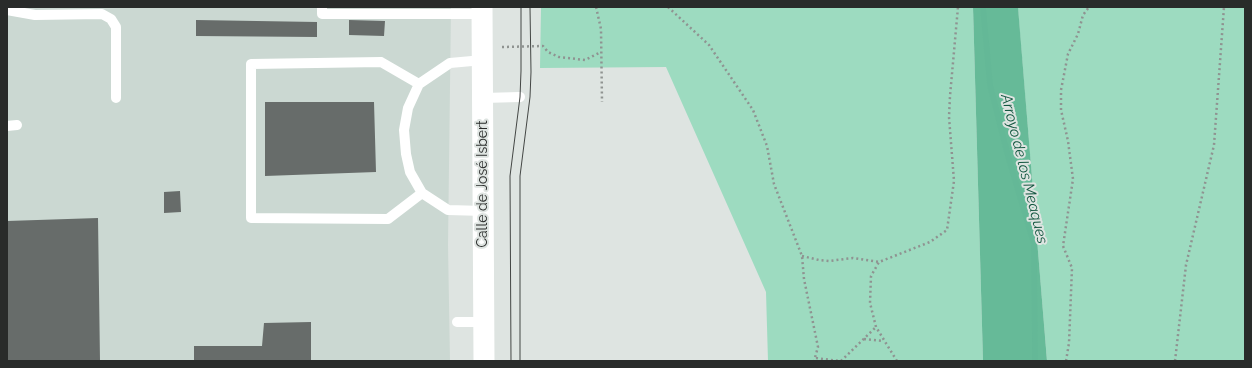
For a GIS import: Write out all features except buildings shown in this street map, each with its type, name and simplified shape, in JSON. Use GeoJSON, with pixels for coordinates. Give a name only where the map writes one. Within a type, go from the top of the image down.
{"type":"FeatureCollection","features":[{"type":"Feature","properties":{"kind":"street","name":"Calle de José Isbert"},"geometry":{"type":"LineString","coordinates":[[482,10],[484,361]]}},
{"type":"Feature","properties":{"kind":"lane"},"geometry":{"type":"LineString","coordinates":[[7,10],[35,14],[102,14],[111,19],[116,27],[116,98]]}},
{"type":"Feature","properties":{"kind":"lane"},"geometry":{"type":"LineString","coordinates":[[322,10],[482,10]]}},
{"type":"Feature","properties":{"kind":"lane"},"geometry":{"type":"LineString","coordinates":[[483,54],[450,63],[419,84],[408,108],[404,130],[406,154],[410,172],[422,193],[448,210],[484,212]]}},
{"type":"Feature","properties":{"kind":"lane"},"geometry":{"type":"LineString","coordinates":[[419,84],[381,62],[251,64],[251,218],[388,219],[422,193]]}},
{"type":"Feature","properties":{"kind":"lane"},"geometry":{"type":"LineString","coordinates":[[483,98],[520,97]]}},
{"type":"Feature","properties":{"kind":"lane"},"geometry":{"type":"LineString","coordinates":[[457,322],[484,322]]}},
{"type":"Feature","properties":{"kind":"path"},"geometry":{"type":"LineString","coordinates":[[596,7],[601,29],[602,102]]}},
{"type":"Feature","properties":{"kind":"path"},"geometry":{"type":"LineString","coordinates":[[668,7],[709,45],[753,110],[767,146],[774,184],[802,256],[804,279],[818,347],[815,359],[840,361],[876,327]]}},
{"type":"Feature","properties":{"kind":"path"},"geometry":{"type":"LineString","coordinates":[[802,256],[819,260],[854,258],[879,262],[930,242],[947,230],[954,181],[949,116],[950,88],[958,7]]}},
{"type":"Feature","properties":{"kind":"path"},"geometry":{"type":"LineString","coordinates":[[1066,361],[1069,343],[1072,268],[1063,246],[1073,179],[1068,141],[1061,110],[1060,90],[1068,54],[1078,34],[1083,15],[1089,7]]}},
{"type":"Feature","properties":{"kind":"path"},"geometry":{"type":"LineString","coordinates":[[1175,361],[1186,265],[1214,144],[1224,7]]}},
{"type":"Feature","properties":{"kind":"path"},"geometry":{"type":"LineString","coordinates":[[483,54],[543,46],[548,52],[559,57],[585,60],[601,52]]}},
{"type":"Feature","properties":{"kind":"path"},"geometry":{"type":"LineString","coordinates":[[879,262],[871,276],[870,303],[876,327],[897,361]]}},
{"type":"Feature","properties":{"kind":"path"},"geometry":{"type":"LineString","coordinates":[[864,339],[884,341]]}},
{"type":"Feature","properties":{"kind":"shaded area"},"geometry":{"type":"Polygon","coordinates":[[[7,7],[451,7],[448,245],[450,361],[7,361],[7,7]]]}},
{"type":"Feature","properties":{"kind":"green space"},"geometry":{"type":"Polygon","coordinates":[[[541,7],[973,7],[983,361],[768,361],[766,292],[666,67],[540,68],[541,7]]]}},
{"type":"Feature","properties":{"kind":"green space"},"geometry":{"type":"Polygon","coordinates":[[[973,7],[1018,7],[1047,361],[983,361],[973,7]]]}},
{"type":"Feature","properties":{"kind":"green space"},"geometry":{"type":"Polygon","coordinates":[[[1018,7],[1245,7],[1245,361],[1047,361],[1018,7]]]}},
{"type":"Feature","properties":{"kind":"waterway","name":"Arroyo de los Meaques"},"geometry":{"type":"LineString","coordinates":[[983,7],[990,85],[1008,156],[1034,244],[1035,361]]}},
{"type":"Feature","properties":{"kind":"tram line"},"geometry":{"type":"LineString","coordinates":[[511,361],[510,176],[520,97],[521,7]]}},
{"type":"Feature","properties":{"kind":"tram line"},"geometry":{"type":"LineString","coordinates":[[520,361],[520,176],[530,97],[530,7]]}}]}
